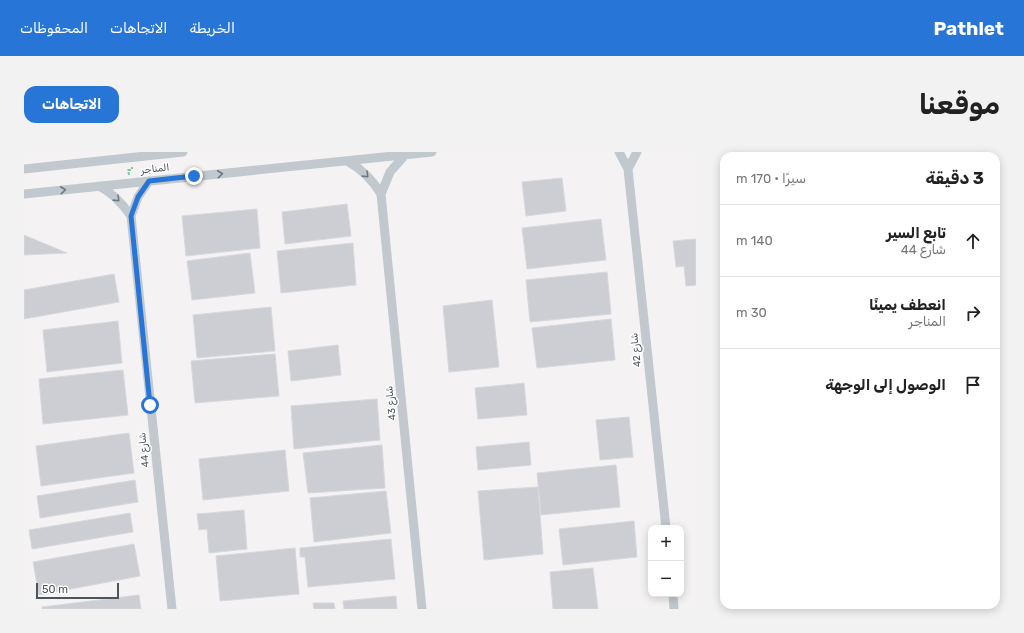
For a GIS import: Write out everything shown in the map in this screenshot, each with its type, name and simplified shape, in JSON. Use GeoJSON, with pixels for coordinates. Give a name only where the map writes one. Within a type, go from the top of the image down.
{"type":"FeatureCollection","features":[{"type":"Feature","properties":{"kind":"street"},"geometry":{"type":"LineString","coordinates":[[105,160],[111,152]]}},
{"type":"Feature","properties":{"kind":"street","name":"المناجر"},"geometry":{"type":"LineString","coordinates":[[24,169],[131,158],[152,153],[184,152]]}},
{"type":"Feature","properties":{"kind":"street","name":"المناجر"},"geometry":{"type":"LineString","coordinates":[[24,194],[432,152]]}},
{"type":"Feature","properties":{"kind":"street","name":"شارع 42"},"geometry":{"type":"LineString","coordinates":[[619,152],[628,169],[666,525]]}},
{"type":"Feature","properties":{"kind":"street"},"geometry":{"type":"LineString","coordinates":[[628,169],[637,152]]}},
{"type":"Feature","properties":{"kind":"street","name":"شارع 43"},"geometry":{"type":"LineString","coordinates":[[381,194],[390,172],[405,155]]}},
{"type":"Feature","properties":{"kind":"street","name":"شارع 43"},"geometry":{"type":"LineString","coordinates":[[346,161],[357,166],[367,174],[375,183],[381,194],[422,609]]}},
{"type":"Feature","properties":{"kind":"street","name":"شارع 44"},"geometry":{"type":"LineString","coordinates":[[149,181],[138,197],[131,216],[172,609]]}},
{"type":"Feature","properties":{"kind":"street"},"geometry":{"type":"LineString","coordinates":[[99,186],[109,191],[117,198],[125,206],[131,216]]}},
{"type":"Feature","properties":{"kind":"street"},"geometry":{"type":"LineString","coordinates":[[673,597],[674,609]]}},
{"type":"Feature","properties":{"kind":"path"},"geometry":{"type":"LineString","coordinates":[[129,183],[128,170],[132,170],[131,158]]}},
{"type":"Feature","properties":{"kind":"building"},"geometry":{"type":"Polygon","coordinates":[[[562,178],[566,211],[526,216],[522,182],[562,178]]]}},
{"type":"Feature","properties":{"kind":"building"},"geometry":{"type":"Polygon","coordinates":[[[347,204],[351,236],[285,244],[282,212],[347,204]]]}},
{"type":"Feature","properties":{"kind":"building"},"geometry":{"type":"Polygon","coordinates":[[[257,209],[260,248],[186,256],[182,216],[257,209]]]}},
{"type":"Feature","properties":{"kind":"building"},"geometry":{"type":"Polygon","coordinates":[[[601,219],[606,260],[527,269],[522,228],[601,219]]]}},
{"type":"Feature","properties":{"kind":"building"},"geometry":{"type":"Polygon","coordinates":[[[24,235],[67,253],[24,255],[24,235]]]}},
{"type":"Feature","properties":{"kind":"building"},"geometry":{"type":"Polygon","coordinates":[[[696,239],[696,285],[686,286],[684,266],[676,267],[673,241],[696,239]]]}},
{"type":"Feature","properties":{"kind":"building"},"geometry":{"type":"Polygon","coordinates":[[[353,243],[356,285],[281,293],[277,251],[353,243]]]}},
{"type":"Feature","properties":{"kind":"building"},"geometry":{"type":"Polygon","coordinates":[[[250,253],[255,293],[192,300],[187,261],[250,253]]]}},
{"type":"Feature","properties":{"kind":"building"},"geometry":{"type":"Polygon","coordinates":[[[607,272],[611,314],[530,322],[526,280],[607,272]]]}},
{"type":"Feature","properties":{"kind":"building"},"geometry":{"type":"Polygon","coordinates":[[[114,274],[119,302],[24,319],[24,290],[114,274]]]}},
{"type":"Feature","properties":{"kind":"building"},"geometry":{"type":"Polygon","coordinates":[[[492,300],[499,367],[449,372],[443,306],[492,300]]]}},
{"type":"Feature","properties":{"kind":"building"},"geometry":{"type":"Polygon","coordinates":[[[271,307],[275,351],[197,358],[193,315],[271,307]]]}},
{"type":"Feature","properties":{"kind":"building"},"geometry":{"type":"Polygon","coordinates":[[[611,319],[615,360],[537,368],[532,328],[611,319]]]}},
{"type":"Feature","properties":{"kind":"building"},"geometry":{"type":"Polygon","coordinates":[[[118,321],[122,363],[47,372],[43,330],[118,321]]]}},
{"type":"Feature","properties":{"kind":"building"},"geometry":{"type":"Polygon","coordinates":[[[338,345],[341,375],[291,381],[288,351],[338,345]]]}},
{"type":"Feature","properties":{"kind":"building"},"geometry":{"type":"Polygon","coordinates":[[[275,354],[279,396],[195,403],[191,361],[275,354]]]}},
{"type":"Feature","properties":{"kind":"building"},"geometry":{"type":"Polygon","coordinates":[[[123,370],[128,415],[43,424],[39,379],[123,370]]]}},
{"type":"Feature","properties":{"kind":"building"},"geometry":{"type":"Polygon","coordinates":[[[524,383],[527,415],[478,419],[475,388],[524,383]]]}},
{"type":"Feature","properties":{"kind":"building"},"geometry":{"type":"Polygon","coordinates":[[[377,399],[380,440],[294,449],[291,406],[377,399]]]}},
{"type":"Feature","properties":{"kind":"building"},"geometry":{"type":"Polygon","coordinates":[[[629,417],[633,457],[600,460],[596,420],[629,417]]]}},
{"type":"Feature","properties":{"kind":"building"},"geometry":{"type":"Polygon","coordinates":[[[129,433],[134,473],[41,486],[36,446],[129,433]]]}},
{"type":"Feature","properties":{"kind":"building"},"geometry":{"type":"Polygon","coordinates":[[[529,442],[531,465],[478,470],[476,447],[529,442]]]}},
{"type":"Feature","properties":{"kind":"building"},"geometry":{"type":"Polygon","coordinates":[[[382,445],[385,488],[308,493],[303,453],[382,445]]]}},
{"type":"Feature","properties":{"kind":"building"},"geometry":{"type":"Polygon","coordinates":[[[285,450],[289,491],[203,500],[199,459],[285,450]]]}},
{"type":"Feature","properties":{"kind":"building"},"geometry":{"type":"Polygon","coordinates":[[[616,465],[620,507],[541,515],[537,473],[616,465]]]}},
{"type":"Feature","properties":{"kind":"building"},"geometry":{"type":"Polygon","coordinates":[[[135,480],[138,502],[40,518],[37,496],[135,480]]]}},
{"type":"Feature","properties":{"kind":"building"},"geometry":{"type":"Polygon","coordinates":[[[538,487],[543,554],[484,560],[478,491],[538,487]]]}},
{"type":"Feature","properties":{"kind":"building"},"geometry":{"type":"Polygon","coordinates":[[[386,491],[391,533],[314,542],[310,498],[386,491]]]}},
{"type":"Feature","properties":{"kind":"building"},"geometry":{"type":"Polygon","coordinates":[[[244,510],[247,549],[209,553],[207,529],[199,530],[197,514],[244,510]]]}},
{"type":"Feature","properties":{"kind":"building"},"geometry":{"type":"Polygon","coordinates":[[[130,513],[133,532],[32,549],[29,530],[130,513]]]}},
{"type":"Feature","properties":{"kind":"building"},"geometry":{"type":"Polygon","coordinates":[[[634,521],[637,557],[563,565],[559,529],[634,521]]]}},
{"type":"Feature","properties":{"kind":"building"},"geometry":{"type":"Polygon","coordinates":[[[391,539],[395,579],[308,587],[305,557],[300,557],[300,548],[391,539]]]}},
{"type":"Feature","properties":{"kind":"building"},"geometry":{"type":"Polygon","coordinates":[[[134,544],[140,576],[39,595],[33,562],[134,544]]]}},
{"type":"Feature","properties":{"kind":"building"},"geometry":{"type":"Polygon","coordinates":[[[295,548],[299,594],[220,601],[216,556],[295,548]]]}},
{"type":"Feature","properties":{"kind":"building"},"geometry":{"type":"Polygon","coordinates":[[[593,568],[598,609],[553,609],[550,572],[593,568]]]}},
{"type":"Feature","properties":{"kind":"building"},"geometry":{"type":"Polygon","coordinates":[[[139,595],[141,609],[42,609],[42,607],[139,595]]]}},
{"type":"Feature","properties":{"kind":"building"},"geometry":{"type":"Polygon","coordinates":[[[396,596],[397,609],[344,609],[343,601],[396,596]]]}},
{"type":"Feature","properties":{"kind":"building"},"geometry":{"type":"Polygon","coordinates":[[[313,603],[334,603],[335,609],[314,609],[313,603]]]}},
{"type":"Feature","properties":{"kind":"route"},"geometry":{"type":"LineString","coordinates":[[150,405],[131,216],[138,197],[149,181],[194,176]]}}]}
